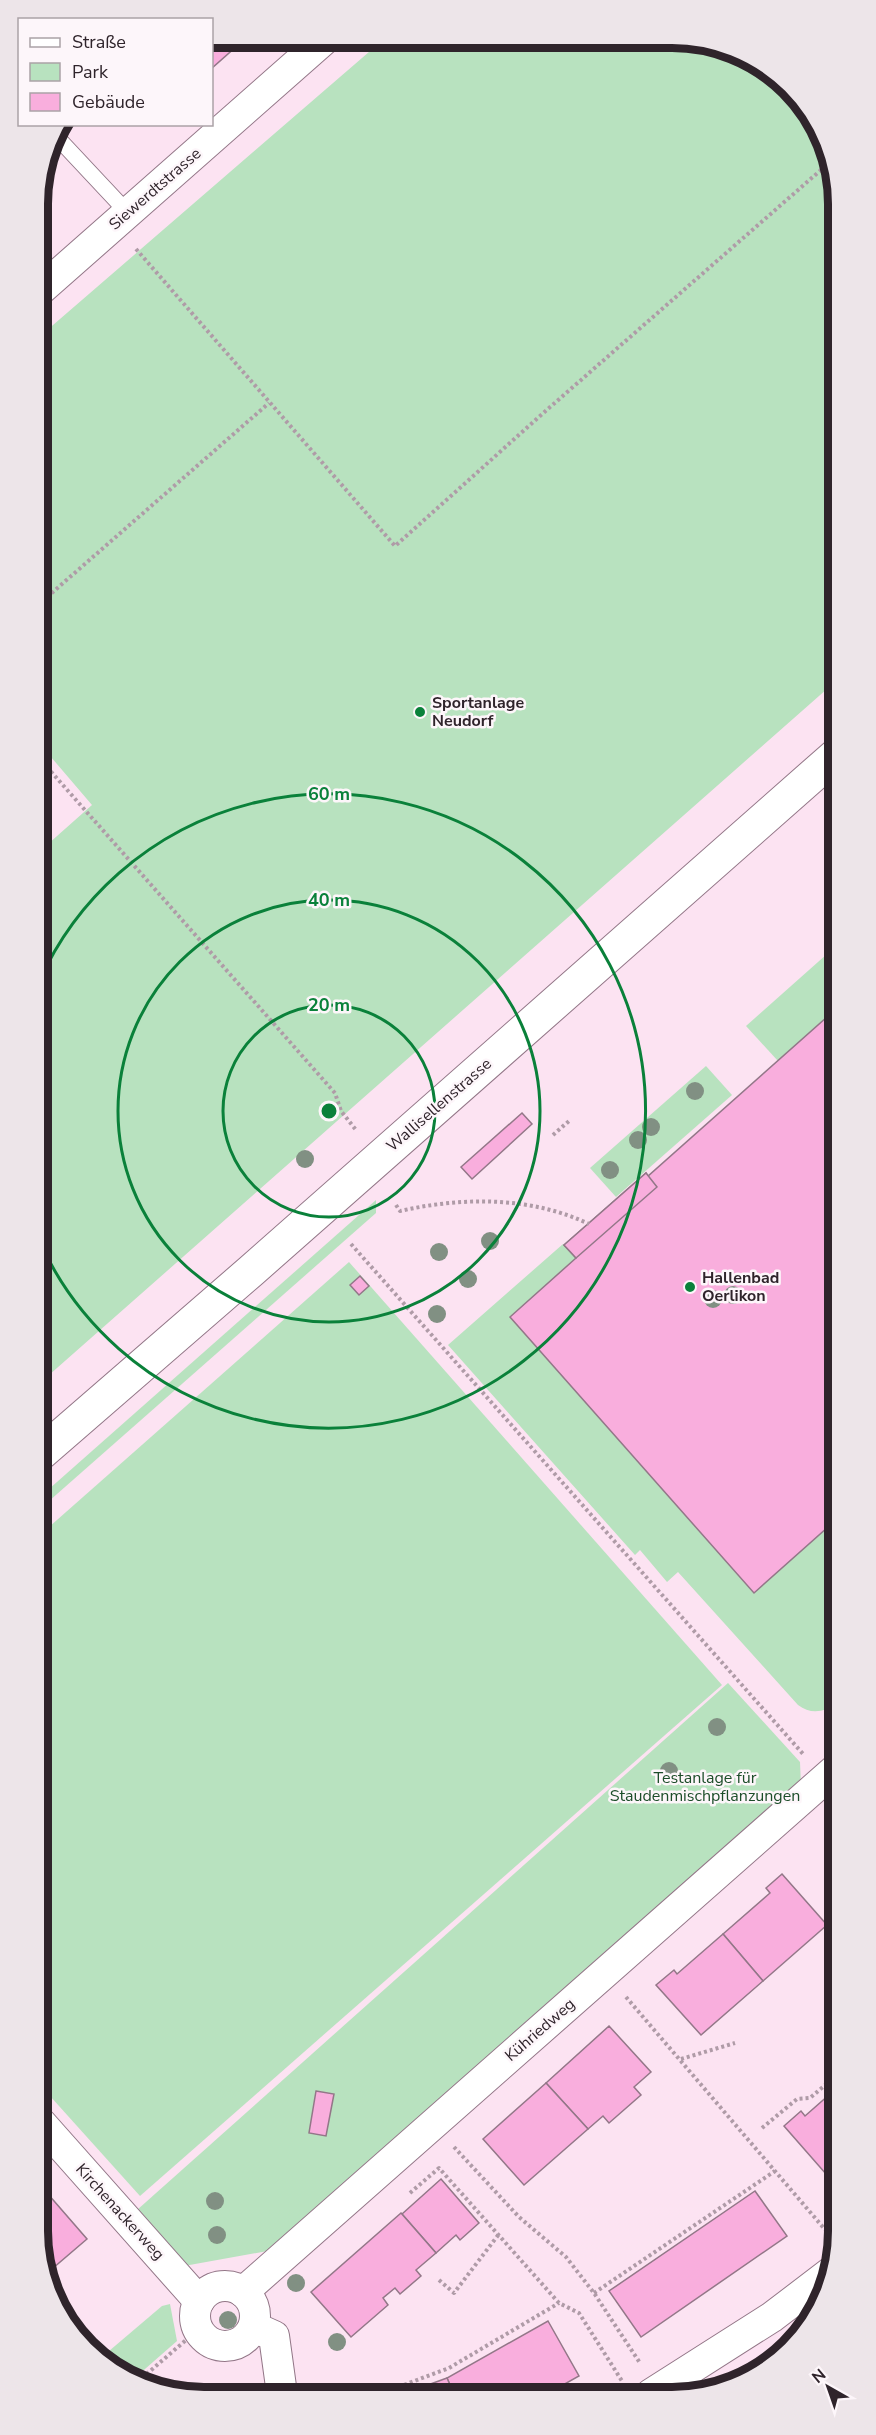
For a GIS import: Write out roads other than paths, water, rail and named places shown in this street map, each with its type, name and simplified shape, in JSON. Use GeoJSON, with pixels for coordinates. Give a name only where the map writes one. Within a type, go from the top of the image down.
{"type":"FeatureCollection","features":[{"type":"Feature","properties":{"kind":"street","name":"Siewerdtstrasse"},"geometry":{"type":"LineString","coordinates":[[48,283],[315,48]]}},
{"type":"Feature","properties":{"kind":"street","name":"Wallisellenstrasse"},"geometry":{"type":"LineString","coordinates":[[48,1447],[828,762]]}},
{"type":"Feature","properties":{"kind":"street","name":"Kühriedweg"},"geometry":{"type":"LineString","coordinates":[[243,2292],[828,1776]]}},
{"type":"Feature","properties":{"kind":"street","name":"Kirchenackerweg"},"geometry":{"type":"LineString","coordinates":[[48,2132],[198,2316],[203,2338],[211,2344],[225,2347],[239,2344],[250,2335],[254,2327]]}},
{"type":"Feature","properties":{"kind":"street"},"geometry":{"type":"LineString","coordinates":[[640,2383],[772,2317],[820,2281]]}},
{"type":"Feature","properties":{"kind":"street"},"geometry":{"type":"LineString","coordinates":[[198,2316],[213,2288],[223,2286],[243,2292],[254,2307],[254,2327],[274,2336],[281,2387]]}},
{"type":"Feature","properties":{"kind":"lane"},"geometry":{"type":"LineString","coordinates":[[61,142],[128,213]]}},
{"type":"Feature","properties":{"kind":"place","name":"Sportanlage Neudorf"},"geometry":{"type":"Point","coordinates":[420,712]}},
{"type":"Feature","properties":{"kind":"place","name":"Hallenbad Oerlikon"},"geometry":{"type":"Point","coordinates":[690,1287]}},
{"type":"Feature","properties":{"kind":"park label","name":"Testanlage für Staudenmischpflanzungen"},"geometry":{"type":"Point","coordinates":[705,1787]}}]}
